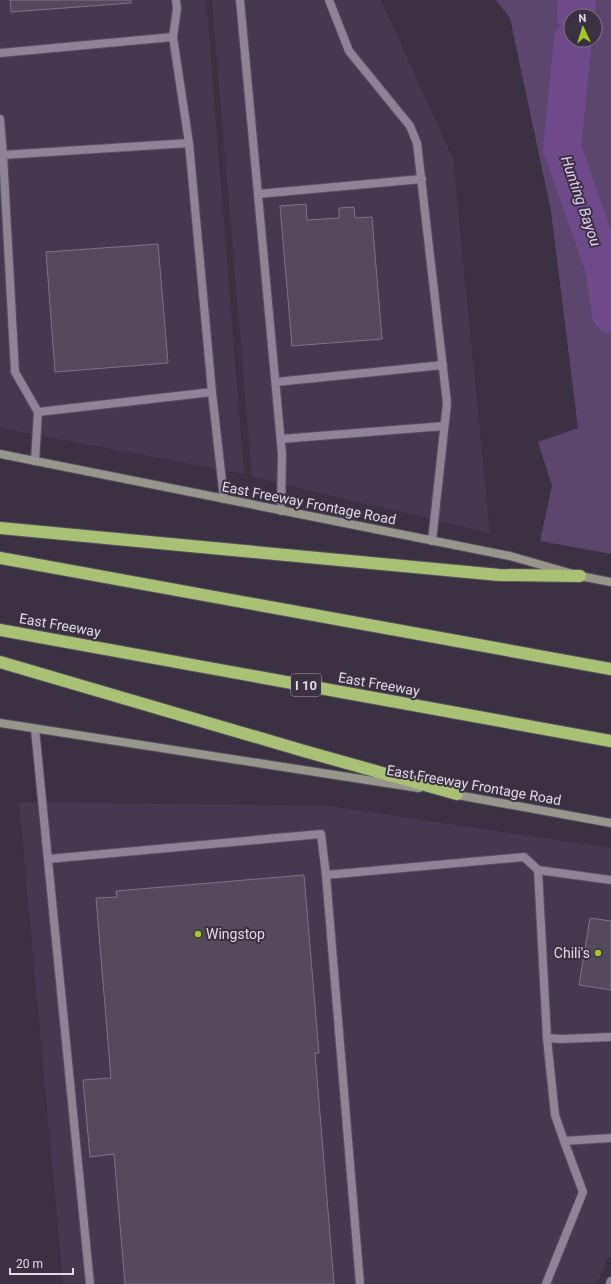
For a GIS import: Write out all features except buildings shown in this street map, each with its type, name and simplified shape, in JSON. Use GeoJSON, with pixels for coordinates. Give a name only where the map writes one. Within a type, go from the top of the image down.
{"type":"FeatureCollection","features":[{"type":"Feature","properties":{"kind":"highway"},"geometry":{"type":"LineString","coordinates":[[0,528],[499,575],[580,576]]}},
{"type":"Feature","properties":{"kind":"highway"},"geometry":{"type":"LineString","coordinates":[[0,558],[611,669]]}},
{"type":"Feature","properties":{"kind":"highway","name":"East Freeway"},"geometry":{"type":"LineString","coordinates":[[0,630],[611,741]]}},
{"type":"Feature","properties":{"kind":"highway"},"geometry":{"type":"LineString","coordinates":[[0,662],[312,754],[458,794]]}},
{"type":"Feature","properties":{"kind":"main road","name":"East Freeway Frontage Road"},"geometry":{"type":"LineString","coordinates":[[0,454],[510,556],[580,576],[611,582]]}},
{"type":"Feature","properties":{"kind":"main road","name":"East Freeway Frontage Road"},"geometry":{"type":"LineString","coordinates":[[0,723],[458,794],[611,823]]}},
{"type":"Feature","properties":{"kind":"street"},"geometry":{"type":"LineString","coordinates":[[176,0],[177,9],[173,37],[189,143],[212,392],[224,499]]}},
{"type":"Feature","properties":{"kind":"street"},"geometry":{"type":"LineString","coordinates":[[240,0],[281,439],[281,511]]}},
{"type":"Feature","properties":{"kind":"street"},"geometry":{"type":"LineString","coordinates":[[329,0],[349,51],[410,126],[417,143],[447,403],[432,540]]}},
{"type":"Feature","properties":{"kind":"street"},"geometry":{"type":"LineString","coordinates":[[0,53],[173,37]]}},
{"type":"Feature","properties":{"kind":"street"},"geometry":{"type":"LineString","coordinates":[[0,119],[15,372],[38,412],[35,461]]}},
{"type":"Feature","properties":{"kind":"street"},"geometry":{"type":"LineString","coordinates":[[3,155],[189,143]]}},
{"type":"Feature","properties":{"kind":"street"},"geometry":{"type":"LineString","coordinates":[[258,194],[422,179]]}},
{"type":"Feature","properties":{"kind":"street"},"geometry":{"type":"LineString","coordinates":[[276,382],[443,365]]}},
{"type":"Feature","properties":{"kind":"street"},"geometry":{"type":"LineString","coordinates":[[38,412],[212,392]]}},
{"type":"Feature","properties":{"kind":"street"},"geometry":{"type":"LineString","coordinates":[[281,439],[444,426]]}},
{"type":"Feature","properties":{"kind":"street"},"geometry":{"type":"LineString","coordinates":[[35,729],[90,1284]]}},
{"type":"Feature","properties":{"kind":"street"},"geometry":{"type":"LineString","coordinates":[[48,859],[321,834],[326,875],[360,1284]]}},
{"type":"Feature","properties":{"kind":"street"},"geometry":{"type":"LineString","coordinates":[[326,875],[524,857],[538,870],[611,880]]}},
{"type":"Feature","properties":{"kind":"street"},"geometry":{"type":"LineString","coordinates":[[538,870],[547,1038],[555,1115],[582,1192],[546,1284]]}},
{"type":"Feature","properties":{"kind":"street"},"geometry":{"type":"LineString","coordinates":[[547,1038],[561,1039],[611,1037]]}},
{"type":"Feature","properties":{"kind":"street"},"geometry":{"type":"LineString","coordinates":[[564,1141],[611,1138]]}},
{"type":"Feature","properties":{"kind":"shaded area"},"geometry":{"type":"Polygon","coordinates":[[[0,0],[206,0],[244,474],[0,428],[0,0]]]}},
{"type":"Feature","properties":{"kind":"shaded area"},"geometry":{"type":"Polygon","coordinates":[[[212,0],[381,0],[453,159],[490,533],[252,477],[212,0]]]}},
{"type":"Feature","properties":{"kind":"shaded area"},"geometry":{"type":"Polygon","coordinates":[[[496,0],[611,0],[611,554],[540,541],[552,486],[538,442],[578,428],[551,211],[510,18],[496,0]]]}},
{"type":"Feature","properties":{"kind":"shaded area"},"geometry":{"type":"Polygon","coordinates":[[[19,802],[329,806],[611,848],[611,1258],[608,1257],[597,1284],[63,1284],[19,802]]]}},
{"type":"Feature","properties":{"kind":"waterway","name":"Hunting Bayou"},"geometry":{"type":"LineString","coordinates":[[576,8],[577,0]]}},
{"type":"Feature","properties":{"kind":"waterway","name":"Hunting Bayou"},"geometry":{"type":"LineString","coordinates":[[572,48],[562,148],[604,267],[611,314]]}},
{"type":"Feature","properties":{"kind":"place","name":"Wingstop"},"geometry":{"type":"Point","coordinates":[198,934]}},
{"type":"Feature","properties":{"kind":"place","name":"Chili's"},"geometry":{"type":"Point","coordinates":[598,953]}}]}
